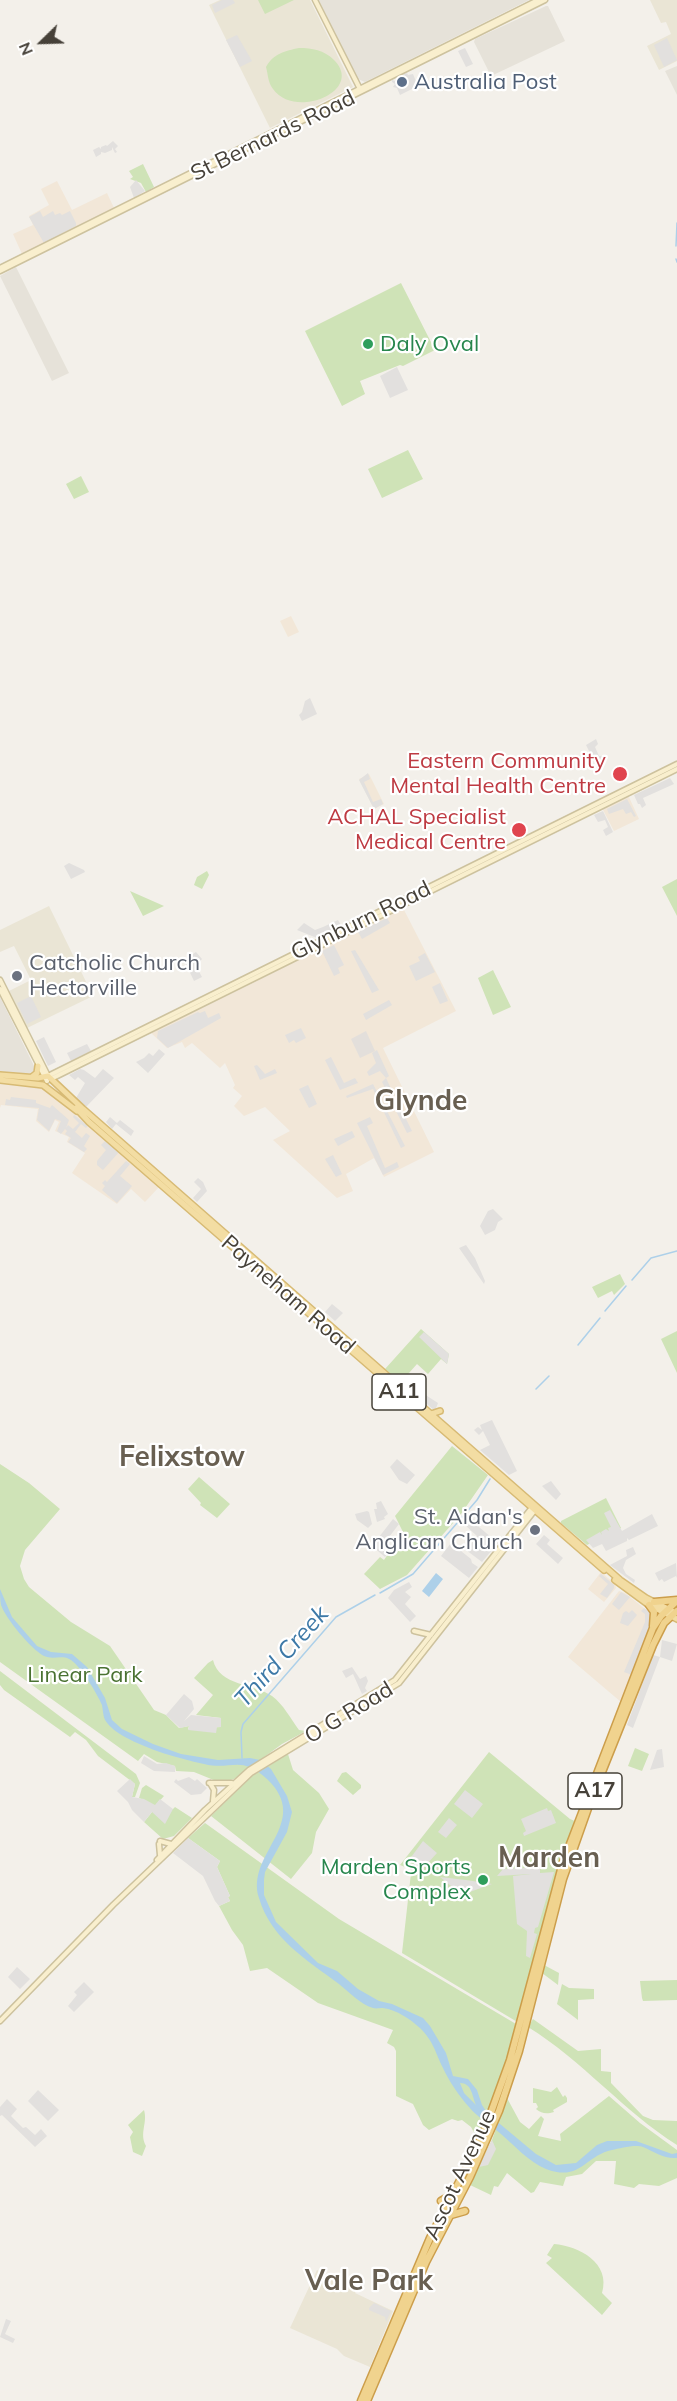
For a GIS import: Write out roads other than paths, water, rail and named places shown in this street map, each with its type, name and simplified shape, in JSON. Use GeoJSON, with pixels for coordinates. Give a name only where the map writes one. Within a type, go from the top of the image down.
{"type":"FeatureCollection","features":[{"type":"Feature","properties":{"kind":"highway"},"geometry":{"type":"LineString","coordinates":[[651,1632],[654,1612],[652,1604],[677,1600]]}},
{"type":"Feature","properties":{"kind":"highway","name":"A17"},"geometry":{"type":"LineString","coordinates":[[561,1876],[567,1868],[587,1810],[662,1625],[673,1614],[677,1600]]}},
{"type":"Feature","properties":{"kind":"highway","name":"A17"},"geometry":{"type":"LineString","coordinates":[[505,2083],[561,1876],[585,1800],[626,1701],[651,1632],[673,1614]]}},
{"type":"Feature","properties":{"kind":"highway"},"geometry":{"type":"LineString","coordinates":[[627,1712],[626,1701],[633,1694]]}},
{"type":"Feature","properties":{"kind":"highway"},"geometry":{"type":"LineString","coordinates":[[587,1810],[585,1800],[593,1796]]}},
{"type":"Feature","properties":{"kind":"highway","name":"Ascot Avenue"},"geometry":{"type":"LineString","coordinates":[[367,2401],[423,2269],[488,2131],[493,2106],[505,2083]]}},
{"type":"Feature","properties":{"kind":"highway","name":"Ascot Avenue"},"geometry":{"type":"LineString","coordinates":[[361,2401],[415,2272],[499,2111],[505,2083]]}},
{"type":"Feature","properties":{"kind":"highway"},"geometry":{"type":"LineString","coordinates":[[441,2201],[454,2194]]}},
{"type":"Feature","properties":{"kind":"highway"},"geometry":{"type":"LineString","coordinates":[[449,2217],[465,2211]]}},
{"type":"Feature","properties":{"kind":"highway"},"geometry":{"type":"LineString","coordinates":[[415,2272],[423,2269],[420,2262]]}},
{"type":"Feature","properties":{"kind":"main road"},"geometry":{"type":"LineString","coordinates":[[315,0],[360,90]]}},
{"type":"Feature","properties":{"kind":"main road","name":"St Bernards Road"},"geometry":{"type":"LineString","coordinates":[[0,270],[538,0]]}},
{"type":"Feature","properties":{"kind":"main road","name":"St Bernards Road"},"geometry":{"type":"LineString","coordinates":[[360,90],[545,0]]}},
{"type":"Feature","properties":{"kind":"main road","name":"Glynburn Road"},"geometry":{"type":"LineString","coordinates":[[47,1079],[677,764]]}},
{"type":"Feature","properties":{"kind":"main road","name":"Glynburn Road"},"geometry":{"type":"LineString","coordinates":[[47,1079],[64,1073],[677,769]]}},
{"type":"Feature","properties":{"kind":"main road"},"geometry":{"type":"LineString","coordinates":[[637,784],[649,783]]}},
{"type":"Feature","properties":{"kind":"main road"},"geometry":{"type":"LineString","coordinates":[[0,980],[40,1065],[49,1071],[58,1072]]}},
{"type":"Feature","properties":{"kind":"main road"},"geometry":{"type":"LineString","coordinates":[[0,989],[47,1079],[37,1083]]}},
{"type":"Feature","properties":{"kind":"main road"},"geometry":{"type":"LineString","coordinates":[[30,1078],[36,1074],[40,1065]]}},
{"type":"Feature","properties":{"kind":"main road"},"geometry":{"type":"LineString","coordinates":[[58,1087],[57,1080],[64,1073]]}},
{"type":"Feature","properties":{"kind":"main road","name":"A11"},"geometry":{"type":"LineString","coordinates":[[0,1078],[47,1079]]}},
{"type":"Feature","properties":{"kind":"main road","name":"A11"},"geometry":{"type":"LineString","coordinates":[[0,1078],[37,1083],[53,1091],[89,1122]]}},
{"type":"Feature","properties":{"kind":"main road","name":"Payneham Road"},"geometry":{"type":"LineString","coordinates":[[47,1079],[122,1147],[413,1398],[627,1591],[673,1614]]}},
{"type":"Feature","properties":{"kind":"main road","name":"Payneham Road"},"geometry":{"type":"LineString","coordinates":[[47,1079],[89,1122],[122,1147],[126,1154],[417,1407],[434,1418],[443,1430],[521,1498],[535,1507]]}},
{"type":"Feature","properties":{"kind":"main road"},"geometry":{"type":"LineString","coordinates":[[413,1398],[412,1402],[417,1407]]}},
{"type":"Feature","properties":{"kind":"main road"},"geometry":{"type":"LineString","coordinates":[[434,1418],[440,1411]]}},
{"type":"Feature","properties":{"kind":"main road"},"geometry":{"type":"LineString","coordinates":[[521,1498],[526,1508],[522,1519]]}},
{"type":"Feature","properties":{"kind":"main road","name":"O G Road"},"geometry":{"type":"LineString","coordinates":[[429,1642],[431,1635],[485,1570],[522,1519],[535,1507]]}},
{"type":"Feature","properties":{"kind":"main road","name":"O G Road"},"geometry":{"type":"LineString","coordinates":[[207,1811],[212,1802],[225,1794],[235,1782],[272,1757],[399,1683],[535,1507]]}},
{"type":"Feature","properties":{"kind":"main road"},"geometry":{"type":"LineString","coordinates":[[414,1631],[431,1635]]}},
{"type":"Feature","properties":{"kind":"main road","name":"O G Road"},"geometry":{"type":"LineString","coordinates":[[0,2021],[207,1811],[250,1772]]}},
{"type":"Feature","properties":{"kind":"main road"},"geometry":{"type":"LineString","coordinates":[[212,1802],[214,1790],[209,1783],[235,1782]]}},
{"type":"Feature","properties":{"kind":"main road","name":"O G Road"},"geometry":{"type":"LineString","coordinates":[[155,1864],[171,1844],[196,1822]]}},
{"type":"Feature","properties":{"kind":"main road"},"geometry":{"type":"LineString","coordinates":[[160,1856],[160,1843],[171,1844]]}},
{"type":"Feature","properties":{"kind":"water"},"geometry":{"type":"Polygon","coordinates":[[[436,1573],[443,1579],[429,1597],[422,1591],[436,1573]]]}},
{"type":"Feature","properties":{"kind":"water"},"geometry":{"type":"Polygon","coordinates":[[[0,1589],[12,1617],[37,1646],[51,1652],[72,1654],[87,1667],[105,1698],[112,1720],[122,1729],[181,1754],[218,1760],[250,1758],[260,1760],[271,1769],[287,1796],[292,1812],[287,1832],[265,1872],[264,1895],[276,1922],[318,1963],[337,1971],[358,1989],[379,2001],[392,2004],[423,2018],[446,2053],[453,2076],[468,2079],[477,2090],[488,2114],[536,2154],[556,2165],[576,2163],[597,2145],[607,2141],[636,2141],[672,2154],[677,2153],[677,2158],[663,2156],[640,2146],[632,2146],[603,2153],[575,2170],[558,2172],[546,2169],[534,2162],[476,2115],[448,2078],[431,2043],[420,2028],[398,2013],[383,2008],[373,2008],[359,2001],[303,1957],[281,1937],[272,1925],[259,1898],[257,1882],[261,1867],[281,1824],[283,1810],[279,1795],[267,1779],[250,1767],[243,1765],[214,1766],[194,1762],[134,1742],[117,1732],[105,1720],[100,1700],[78,1666],[66,1658],[44,1656],[32,1647],[20,1633],[1,1605],[0,1589]],[[460,2083],[464,2093],[476,2105],[471,2091],[460,2083]]]}},
{"type":"Feature","properties":{"kind":"waterway","name":"Third Creek"},"geometry":{"type":"LineString","coordinates":[[676,246],[677,223]]}},
{"type":"Feature","properties":{"kind":"waterway","name":"Third Creek"},"geometry":{"type":"LineString","coordinates":[[632,1280],[651,1258],[677,1251]]}},
{"type":"Feature","properties":{"kind":"waterway","name":"Third Creek"},"geometry":{"type":"LineString","coordinates":[[605,1311],[626,1286]]}},
{"type":"Feature","properties":{"kind":"waterway","name":"Third Creek"},"geometry":{"type":"LineString","coordinates":[[578,1345],[600,1318]]}},
{"type":"Feature","properties":{"kind":"waterway","name":"Third Creek"},"geometry":{"type":"LineString","coordinates":[[536,1389],[549,1376]]}},
{"type":"Feature","properties":{"kind":"waterway","name":"Third Creek"},"geometry":{"type":"LineString","coordinates":[[380,1593],[413,1574],[477,1500],[490,1479]]}},
{"type":"Feature","properties":{"kind":"waterway","name":"Third Creek"},"geometry":{"type":"LineString","coordinates":[[242,1758],[243,1724],[336,1617],[375,1595]]}},
{"type":"Feature","properties":{"kind":"place","name":"Australia Post"},"geometry":{"type":"Point","coordinates":[402,82]}},
{"type":"Feature","properties":{"kind":"place","name":"Daly Oval"},"geometry":{"type":"Point","coordinates":[368,344]}},
{"type":"Feature","properties":{"kind":"place","name":"Eastern Community Mental Health Centre"},"geometry":{"type":"Point","coordinates":[620,774]}},
{"type":"Feature","properties":{"kind":"place","name":"ACHAL Specialist Medical Centre"},"geometry":{"type":"Point","coordinates":[519,830]}},
{"type":"Feature","properties":{"kind":"place","name":"Catcholic Church Hectorville"},"geometry":{"type":"Point","coordinates":[17,976]}},
{"type":"Feature","properties":{"kind":"place","name":"St. Aidan's Anglican Church"},"geometry":{"type":"Point","coordinates":[535,1530]}},
{"type":"Feature","properties":{"kind":"place","name":"Marden Sports Complex"},"geometry":{"type":"Point","coordinates":[483,1880]}},
{"type":"Feature","properties":{"kind":"district","name":"Glynde"},"geometry":{"type":"Point","coordinates":[421,1102]}},
{"type":"Feature","properties":{"kind":"district","name":"Felixstow"},"geometry":{"type":"Point","coordinates":[182,1458]}},
{"type":"Feature","properties":{"kind":"district","name":"Marden"},"geometry":{"type":"Point","coordinates":[549,1859]}},
{"type":"Feature","properties":{"kind":"district","name":"Vale Park"},"geometry":{"type":"Point","coordinates":[369,2282]}},
{"type":"Feature","properties":{"kind":"park label","name":"Linear Park"},"geometry":{"type":"Point","coordinates":[85,1675]}}]}
